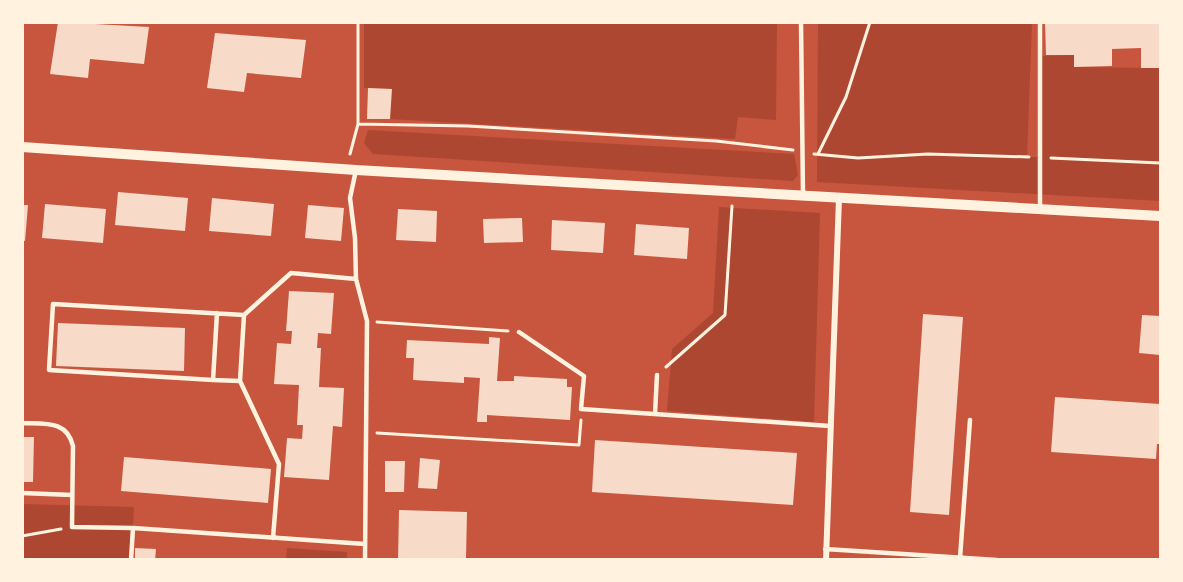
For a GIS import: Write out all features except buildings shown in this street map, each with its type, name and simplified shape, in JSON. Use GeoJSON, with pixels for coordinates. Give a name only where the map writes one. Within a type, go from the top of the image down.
{"type":"FeatureCollection","features":[{"type":"Feature","properties":{"kind":"street"},"geometry":{"type":"LineString","coordinates":[[22,147],[356,170],[1161,216]]}},
{"type":"Feature","properties":{"kind":"street"},"geometry":{"type":"LineString","coordinates":[[826,560],[839,198]]}},
{"type":"Feature","properties":{"kind":"lane"},"geometry":{"type":"LineString","coordinates":[[801,22],[803,196]]}},
{"type":"Feature","properties":{"kind":"lane"},"geometry":{"type":"LineString","coordinates":[[1040,22],[1040,210]]}},
{"type":"Feature","properties":{"kind":"lane"},"geometry":{"type":"LineString","coordinates":[[356,170],[350,198],[355,238],[356,279],[367,321],[365,560]]}},
{"type":"Feature","properties":{"kind":"lane"},"geometry":{"type":"LineString","coordinates":[[273,538],[279,464],[240,381],[244,315],[291,273],[356,279]]}},
{"type":"Feature","properties":{"kind":"lane"},"geometry":{"type":"LineString","coordinates":[[240,381],[49,370],[54,304],[244,315]]}},
{"type":"Feature","properties":{"kind":"lane"},"geometry":{"type":"LineString","coordinates":[[213,380],[217,313]]}},
{"type":"Feature","properties":{"kind":"lane"},"geometry":{"type":"LineString","coordinates":[[519,332],[584,375],[581,409],[830,426]]}},
{"type":"Feature","properties":{"kind":"lane"},"geometry":{"type":"LineString","coordinates":[[655,414],[657,375]]}},
{"type":"Feature","properties":{"kind":"lane"},"geometry":{"type":"LineString","coordinates":[[960,558],[970,420]]}},
{"type":"Feature","properties":{"kind":"lane"},"geometry":{"type":"LineString","coordinates":[[22,423],[52,424],[63,427],[70,435],[73,446],[72,527],[133,528],[365,544]]}},
{"type":"Feature","properties":{"kind":"lane"},"geometry":{"type":"LineString","coordinates":[[22,493],[72,495]]}},
{"type":"Feature","properties":{"kind":"lane"},"geometry":{"type":"LineString","coordinates":[[131,560],[133,528]]}},
{"type":"Feature","properties":{"kind":"lane"},"geometry":{"type":"LineString","coordinates":[[825,549],[997,560]]}},
{"type":"Feature","properties":{"kind":"path"},"geometry":{"type":"LineString","coordinates":[[350,154],[358,124],[358,22]]}},
{"type":"Feature","properties":{"kind":"path"},"geometry":{"type":"LineString","coordinates":[[818,154],[846,97],[870,22]]}},
{"type":"Feature","properties":{"kind":"path"},"geometry":{"type":"LineString","coordinates":[[358,124],[468,126],[716,141],[858,158],[928,154],[1161,163]]}},
{"type":"Feature","properties":{"kind":"path"},"geometry":{"type":"LineString","coordinates":[[657,375],[725,315],[733,192]]}},
{"type":"Feature","properties":{"kind":"path"},"geometry":{"type":"LineString","coordinates":[[367,321],[519,332]]}},
{"type":"Feature","properties":{"kind":"path"},"geometry":{"type":"LineString","coordinates":[[366,433],[579,445],[581,409]]}},
{"type":"Feature","properties":{"kind":"path"},"geometry":{"type":"LineString","coordinates":[[22,536],[72,527]]}},
{"type":"Feature","properties":{"kind":"shaded area"},"geometry":{"type":"Polygon","coordinates":[[[364,23],[777,23],[776,120],[738,117],[735,139],[390,119],[391,89],[364,88],[364,23]]]}},
{"type":"Feature","properties":{"kind":"shaded area"},"geometry":{"type":"Polygon","coordinates":[[[818,23],[1032,23],[1027,157],[1040,157],[1040,56],[1074,55],[1074,67],[1160,68],[1160,201],[817,182],[818,23]]]}},
{"type":"Feature","properties":{"kind":"shaded area"},"geometry":{"type":"Polygon","coordinates":[[[368,130],[794,154],[798,175],[793,181],[373,154],[364,143],[368,130]]]}},
{"type":"Feature","properties":{"kind":"shaded area"},"geometry":{"type":"Polygon","coordinates":[[[719,207],[820,213],[814,422],[667,411],[672,349],[713,313],[719,207]]]}},
{"type":"Feature","properties":{"kind":"shaded area"},"geometry":{"type":"Polygon","coordinates":[[[23,504],[134,507],[131,559],[23,560],[23,504]]]}},
{"type":"Feature","properties":{"kind":"shaded area"},"geometry":{"type":"Polygon","coordinates":[[[287,548],[347,552],[347,559],[286,559],[287,548]]]}}]}
